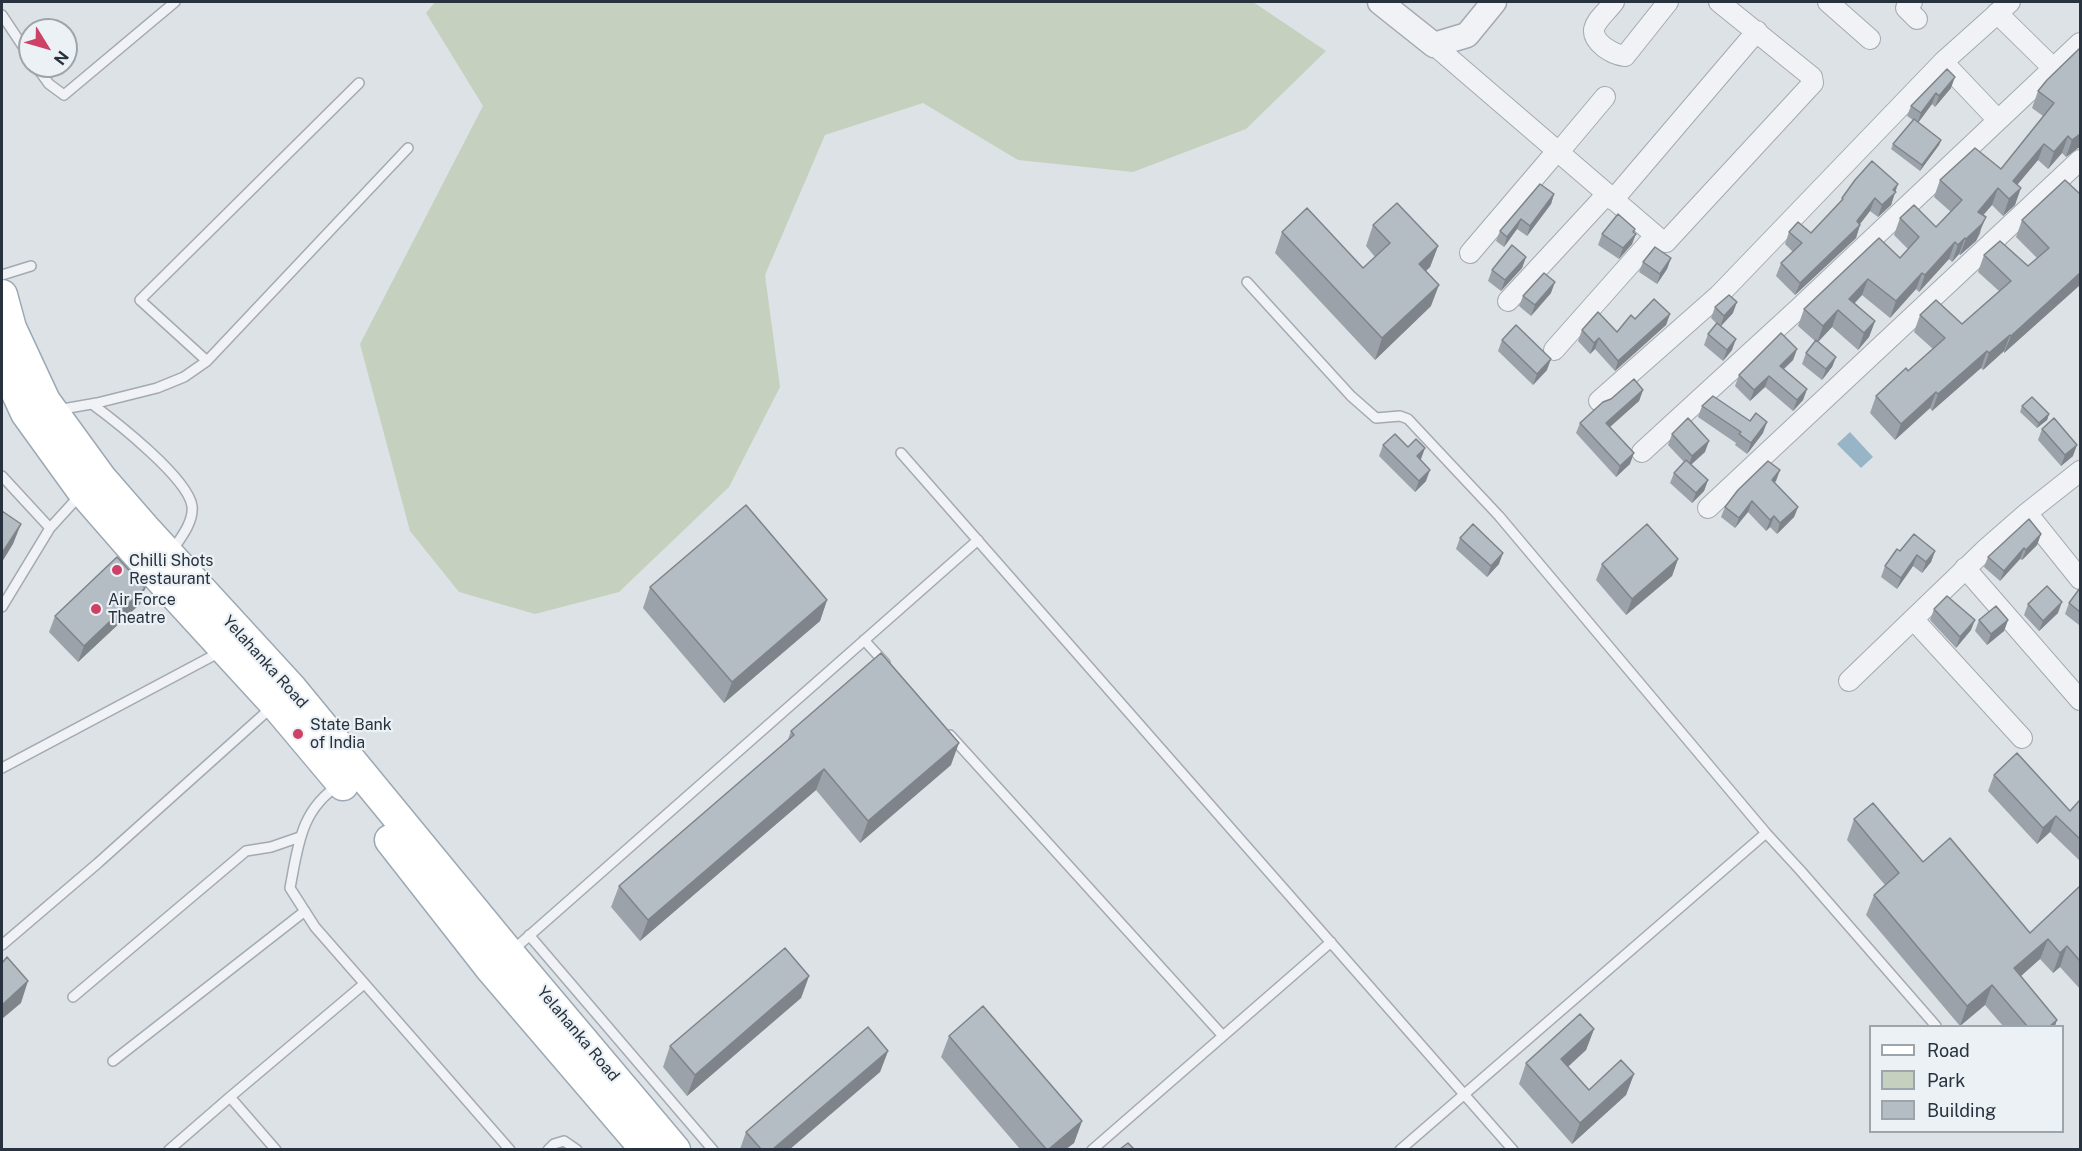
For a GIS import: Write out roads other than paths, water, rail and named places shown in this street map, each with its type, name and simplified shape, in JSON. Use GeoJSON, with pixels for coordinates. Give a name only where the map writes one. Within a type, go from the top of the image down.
{"type":"FeatureCollection","features":[{"type":"Feature","properties":{"kind":"main road","name":"Yelahanka Road"},"geometry":{"type":"LineString","coordinates":[[2,295],[11,328],[45,401],[161,563]]}},
{"type":"Feature","properties":{"kind":"main road","name":"Yelahanka Road"},"geometry":{"type":"LineString","coordinates":[[2,361],[26,413],[83,492],[161,563],[232,643],[275,704],[349,776]]}},
{"type":"Feature","properties":{"kind":"main road","name":"Yelahanka Road"},"geometry":{"type":"LineString","coordinates":[[232,643],[292,689],[385,834],[506,956],[675,1149]]}},
{"type":"Feature","properties":{"kind":"main road","name":"Yelahanka Road"},"geometry":{"type":"LineString","coordinates":[[506,956],[646,1149]]}},
{"type":"Feature","properties":{"kind":"street"},"geometry":{"type":"LineString","coordinates":[[1380,2],[1434,45],[1662,241],[1669,241],[1812,83],[1812,77],[1719,2]]}},
{"type":"Feature","properties":{"kind":"street"},"geometry":{"type":"LineString","coordinates":[[1434,45],[1467,35],[1494,2]]}},
{"type":"Feature","properties":{"kind":"street"},"geometry":{"type":"LineString","coordinates":[[1614,2],[1593,29],[1592,35],[1595,40],[1613,53],[1625,56],[1668,2]]}},
{"type":"Feature","properties":{"kind":"street"},"geometry":{"type":"LineString","coordinates":[[1828,2],[1870,39]]}},
{"type":"Feature","properties":{"kind":"street"},"geometry":{"type":"LineString","coordinates":[[1599,401],[1719,295],[1943,62],[2003,7],[2053,68]]}},
{"type":"Feature","properties":{"kind":"street"},"geometry":{"type":"LineString","coordinates":[[1508,302],[1610,197],[1757,31]]}},
{"type":"Feature","properties":{"kind":"street"},"geometry":{"type":"LineString","coordinates":[[1642,452],[2080,43]]}},
{"type":"Feature","properties":{"kind":"street"},"geometry":{"type":"LineString","coordinates":[[1943,62],[1998,120]]}},
{"type":"Feature","properties":{"kind":"street"},"geometry":{"type":"LineString","coordinates":[[1470,253],[1605,97]]}},
{"type":"Feature","properties":{"kind":"street"},"geometry":{"type":"LineString","coordinates":[[1708,508],[2080,160]]}},
{"type":"Feature","properties":{"kind":"street"},"geometry":{"type":"LineString","coordinates":[[1554,350],[1655,236]]}},
{"type":"Feature","properties":{"kind":"street"},"geometry":{"type":"LineString","coordinates":[[1849,681],[1965,568],[2026,513],[2080,471]]}},
{"type":"Feature","properties":{"kind":"street"},"geometry":{"type":"LineString","coordinates":[[2026,513],[2080,579]]}},
{"type":"Feature","properties":{"kind":"street"},"geometry":{"type":"LineString","coordinates":[[1965,568],[2080,700]]}},
{"type":"Feature","properties":{"kind":"street"},"geometry":{"type":"LineString","coordinates":[[1913,619],[2022,738]]}},
{"type":"Feature","properties":{"kind":"lane"},"geometry":{"type":"LineString","coordinates":[[45,78],[64,95],[175,2]]}},
{"type":"Feature","properties":{"kind":"lane"},"geometry":{"type":"LineString","coordinates":[[2,15],[18,39]]}},
{"type":"Feature","properties":{"kind":"lane"},"geometry":{"type":"LineString","coordinates":[[207,361],[140,300],[359,83]]}},
{"type":"Feature","properties":{"kind":"lane"},"geometry":{"type":"LineString","coordinates":[[52,411],[157,388],[184,377],[207,361],[408,148]]}},
{"type":"Feature","properties":{"kind":"lane"},"geometry":{"type":"LineString","coordinates":[[2,275],[32,266]]}},
{"type":"Feature","properties":{"kind":"lane"},"geometry":{"type":"LineString","coordinates":[[1247,282],[1351,396],[1376,418],[1400,416],[1408,419],[1427,438],[1537,560],[1766,833],[1935,1025]]}},
{"type":"Feature","properties":{"kind":"lane"},"geometry":{"type":"LineString","coordinates":[[92,404],[158,460],[180,483],[192,506],[191,518],[161,563]]}},
{"type":"Feature","properties":{"kind":"lane"},"geometry":{"type":"LineString","coordinates":[[902,453],[1513,1149]]}},
{"type":"Feature","properties":{"kind":"lane"},"geometry":{"type":"LineString","coordinates":[[2,476],[50,528]]}},
{"type":"Feature","properties":{"kind":"lane"},"geometry":{"type":"LineString","coordinates":[[2,607],[50,528],[83,492]]}},
{"type":"Feature","properties":{"kind":"lane"},"geometry":{"type":"LineString","coordinates":[[713,1149],[506,956],[978,540]]}},
{"type":"Feature","properties":{"kind":"lane"},"geometry":{"type":"LineString","coordinates":[[864,640],[896,675]]}},
{"type":"Feature","properties":{"kind":"lane"},"geometry":{"type":"LineString","coordinates":[[2,768],[232,643]]}},
{"type":"Feature","properties":{"kind":"lane"},"geometry":{"type":"LineString","coordinates":[[2,945],[98,863],[275,704]]}},
{"type":"Feature","properties":{"kind":"lane"},"geometry":{"type":"LineString","coordinates":[[942,726],[1223,1036]]}},
{"type":"Feature","properties":{"kind":"lane"},"geometry":{"type":"LineString","coordinates":[[349,776],[320,800],[308,815],[300,837],[290,888],[315,927],[510,1149]]}},
{"type":"Feature","properties":{"kind":"lane"},"geometry":{"type":"LineString","coordinates":[[1400,1149],[1766,833]]}},
{"type":"Feature","properties":{"kind":"lane"},"geometry":{"type":"LineString","coordinates":[[74,997],[246,851],[271,847],[300,837]]}},
{"type":"Feature","properties":{"kind":"lane"},"geometry":{"type":"LineString","coordinates":[[113,1061],[304,911]]}},
{"type":"Feature","properties":{"kind":"lane"},"geometry":{"type":"LineString","coordinates":[[1092,1149],[1331,942]]}},
{"type":"Feature","properties":{"kind":"lane"},"geometry":{"type":"LineString","coordinates":[[169,1149],[364,984]]}},
{"type":"Feature","properties":{"kind":"lane"},"geometry":{"type":"LineString","coordinates":[[230,1097],[276,1149]]}},
{"type":"Feature","properties":{"kind":"lane"},"geometry":{"type":"LineString","coordinates":[[548,1149],[564,1141],[577,1149]]}},
{"type":"Feature","properties":{"kind":"water"},"geometry":{"type":"Polygon","coordinates":[[[1850,432],[1873,457],[1861,468],[1837,444],[1850,432]]]}},
{"type":"Feature","properties":{"kind":"place","name":"Chilli Shots Restaurant"},"geometry":{"type":"Point","coordinates":[117,570]}},
{"type":"Feature","properties":{"kind":"place","name":"Air Force Theatre"},"geometry":{"type":"Point","coordinates":[96,609]}},
{"type":"Feature","properties":{"kind":"place","name":"State Bank of India"},"geometry":{"type":"Point","coordinates":[298,734]}}]}
